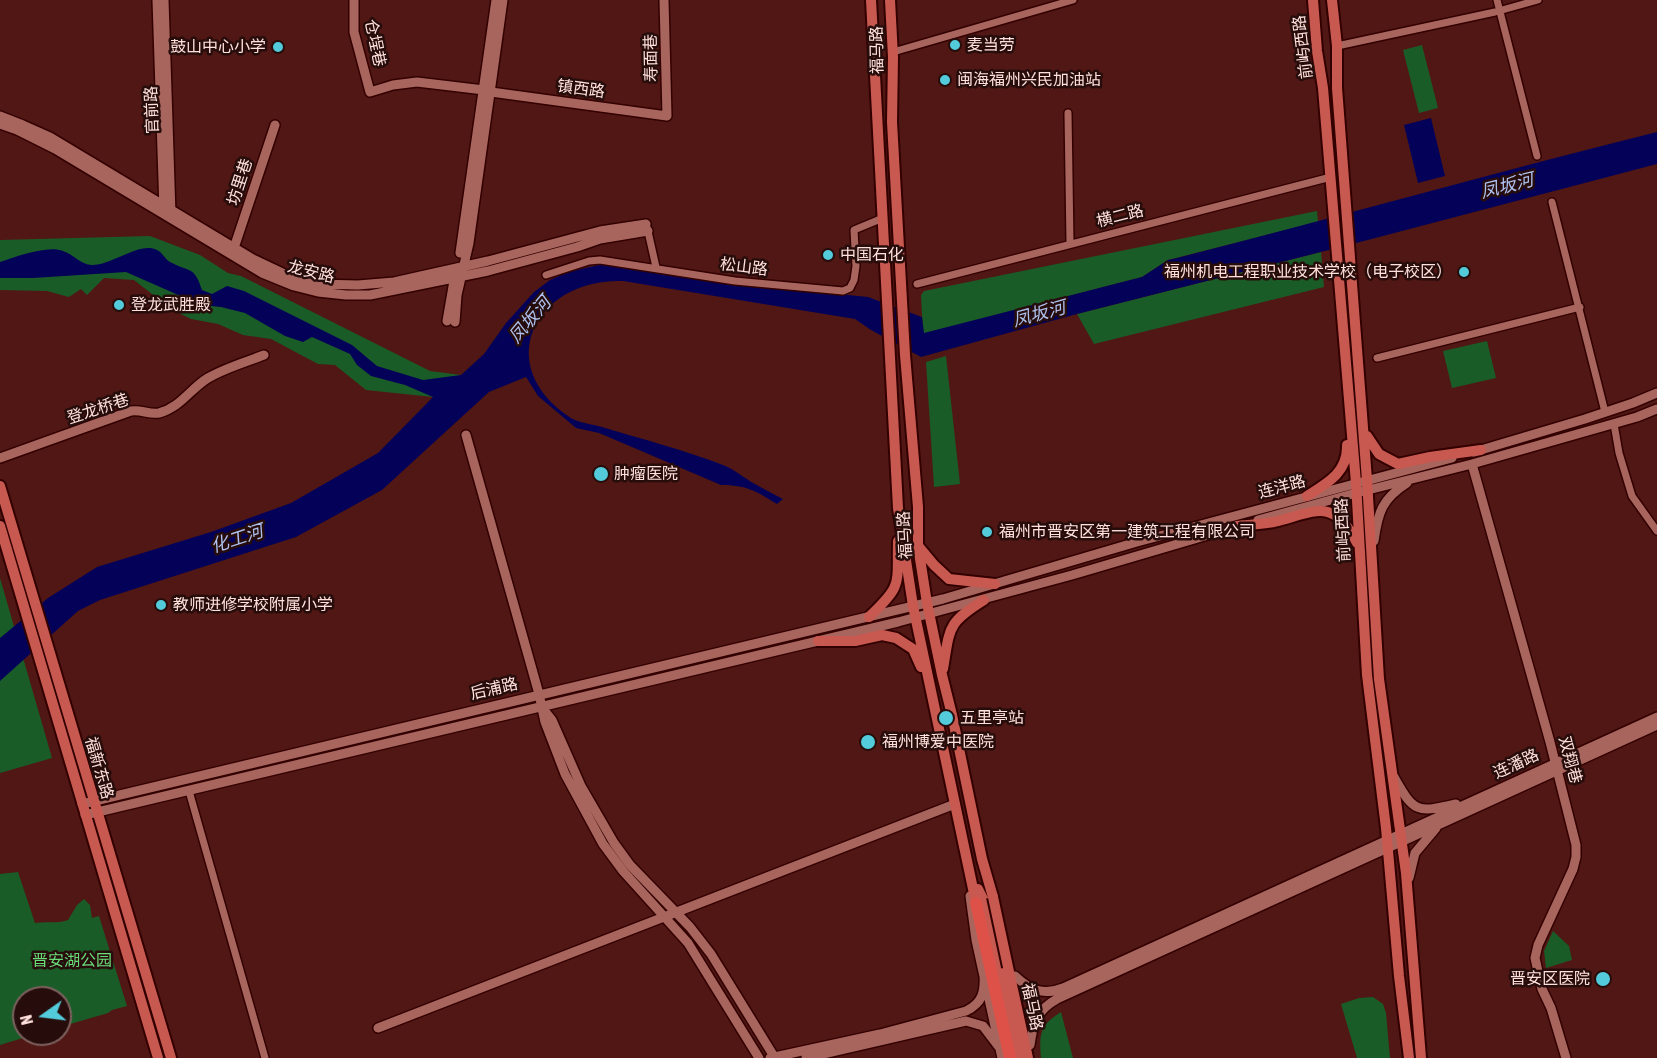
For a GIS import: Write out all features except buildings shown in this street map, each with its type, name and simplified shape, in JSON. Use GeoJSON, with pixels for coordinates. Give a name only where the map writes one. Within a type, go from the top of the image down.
{"type":"FeatureCollection","features":[{"type":"Feature","properties":{"kind":"highway"},"geometry":{"type":"LineString","coordinates":[[976,903],[1010,1058]]}},
{"type":"Feature","properties":{"kind":"main road","name":"官前路"},"geometry":{"type":"LineString","coordinates":[[157,0],[168,213]]}},
{"type":"Feature","properties":{"kind":"main road","name":"官前路"},"geometry":{"type":"LineString","coordinates":[[164,0],[168,213]]}},
{"type":"Feature","properties":{"kind":"main road","name":"仓埕巷"},"geometry":{"type":"LineString","coordinates":[[354,0],[354,32],[370,92]]}},
{"type":"Feature","properties":{"kind":"main road"},"geometry":{"type":"LineString","coordinates":[[451,322],[459,273],[469,243],[496,0]]}},
{"type":"Feature","properties":{"kind":"main road"},"geometry":{"type":"LineString","coordinates":[[487,91],[503,0]]}},
{"type":"Feature","properties":{"kind":"main road","name":"寿面巷"},"geometry":{"type":"LineString","coordinates":[[664,0],[667,116]]}},
{"type":"Feature","properties":{"kind":"main road","name":"福马路"},"geometry":{"type":"LineString","coordinates":[[871,0],[898,508],[913,606],[976,903]]}},
{"type":"Feature","properties":{"kind":"main road","name":"福马路"},"geometry":{"type":"LineString","coordinates":[[890,0],[892,122],[905,355],[918,500],[918,546],[942,675],[1028,1058]]}},
{"type":"Feature","properties":{"kind":"main road","name":"前屿西路"},"geometry":{"type":"LineString","coordinates":[[1313,0],[1356,488],[1372,722],[1388,844],[1399,976],[1409,1058]]}},
{"type":"Feature","properties":{"kind":"main road","name":"前屿西路"},"geometry":{"type":"LineString","coordinates":[[1332,0],[1368,485],[1379,679],[1407,886],[1421,1058]]}},
{"type":"Feature","properties":{"kind":"main road","name":"镇西路"},"geometry":{"type":"LineString","coordinates":[[370,92],[393,85],[417,82],[667,116]]}},
{"type":"Feature","properties":{"kind":"main road","name":"龙安路"},"geometry":{"type":"LineString","coordinates":[[0,117],[23,124],[50,137],[262,273],[294,286],[318,292],[345,296],[370,295],[577,248],[600,239],[647,228]]}},
{"type":"Feature","properties":{"kind":"main road","name":"龙安路"},"geometry":{"type":"LineString","coordinates":[[0,124],[55,148],[168,213],[280,273],[303,281],[323,285],[376,284],[459,273]]}},
{"type":"Feature","properties":{"kind":"main road","name":"坊里巷"},"geometry":{"type":"LineString","coordinates":[[234,248],[275,124]]}},
{"type":"Feature","properties":{"kind":"main road","name":"登龙桥巷"},"geometry":{"type":"LineString","coordinates":[[0,458],[131,411],[163,412],[187,397],[208,378],[264,355]]}},
{"type":"Feature","properties":{"kind":"main road"},"geometry":{"type":"LineString","coordinates":[[1307,496],[1335,477],[1346,458],[1345,355]]}},
{"type":"Feature","properties":{"kind":"main road","name":"连洋路"},"geometry":{"type":"LineString","coordinates":[[913,606],[928,608],[984,600],[1140,556],[1605,412],[1657,393]]}},
{"type":"Feature","properties":{"kind":"main road","name":"连洋路"},"geometry":{"type":"LineString","coordinates":[[1368,485],[1412,479],[1472,464],[1614,424],[1657,409]]}},
{"type":"Feature","properties":{"kind":"main road"},"geometry":{"type":"LineString","coordinates":[[1363,422],[1369,441],[1375,450],[1384,459],[1398,464],[1481,450]]}},
{"type":"Feature","properties":{"kind":"main road"},"geometry":{"type":"LineString","coordinates":[[466,435],[549,736],[565,774],[593,827],[615,862],[688,943],[759,1058]]}},
{"type":"Feature","properties":{"kind":"main road","name":"双翔巷"},"geometry":{"type":"LineString","coordinates":[[1472,464],[1574,837],[1576,857],[1572,874],[1538,945],[1535,958],[1542,989],[1551,1008],[1566,1058]]}},
{"type":"Feature","properties":{"kind":"main road"},"geometry":{"type":"LineString","coordinates":[[1371,564],[1377,517],[1386,499],[1412,479]]}},
{"type":"Feature","properties":{"kind":"main road","name":"福新东路"},"geometry":{"type":"LineString","coordinates":[[0,486],[47,644],[158,1058]]}},
{"type":"Feature","properties":{"kind":"main road","name":"连洋路"},"geometry":{"type":"LineString","coordinates":[[916,617],[928,608],[995,584],[1307,496],[1356,488]]}},
{"type":"Feature","properties":{"kind":"main road"},"geometry":{"type":"LineString","coordinates":[[870,617],[892,594],[897,585],[898,508]]}},
{"type":"Feature","properties":{"kind":"main road"},"geometry":{"type":"LineString","coordinates":[[1236,526],[1272,522],[1314,511],[1323,511],[1332,513],[1344,521],[1359,547]]}},
{"type":"Feature","properties":{"kind":"main road","name":"福新东路"},"geometry":{"type":"LineString","coordinates":[[0,526],[82,804],[92,809],[171,1058]]}},
{"type":"Feature","properties":{"kind":"main road"},"geometry":{"type":"LineString","coordinates":[[918,546],[950,579],[995,584]]}},
{"type":"Feature","properties":{"kind":"main road"},"geometry":{"type":"LineString","coordinates":[[942,675],[949,631],[961,614],[984,600]]}},
{"type":"Feature","properties":{"kind":"main road","name":"后浦路"},"geometry":{"type":"LineString","coordinates":[[92,809],[539,694],[913,606]]}},
{"type":"Feature","properties":{"kind":"main road","name":"后浦路"},"geometry":{"type":"LineString","coordinates":[[92,809],[189,791],[916,617]]}},
{"type":"Feature","properties":{"kind":"main road"},"geometry":{"type":"LineString","coordinates":[[818,641],[855,641],[882,635],[897,638],[907,643],[916,653],[932,693]]}},
{"type":"Feature","properties":{"kind":"main road"},"geometry":{"type":"LineString","coordinates":[[542,708],[552,720],[581,786],[614,843],[630,865],[690,927],[715,960],[773,1058],[880,1034],[966,1011],[975,1006],[983,995],[984,974]]}},
{"type":"Feature","properties":{"kind":"main road","name":"连潘路"},"geometry":{"type":"LineString","coordinates":[[1401,838],[1441,824],[1657,717]]}},
{"type":"Feature","properties":{"kind":"main road","name":"连潘路"},"geometry":{"type":"LineString","coordinates":[[1388,844],[1475,800],[1657,725]]}},
{"type":"Feature","properties":{"kind":"main road"},"geometry":{"type":"LineString","coordinates":[[1391,771],[1406,798],[1418,809],[1428,811],[1475,800]]}},
{"type":"Feature","properties":{"kind":"main road"},"geometry":{"type":"LineString","coordinates":[[378,1028],[955,804]]}},
{"type":"Feature","properties":{"kind":"main road"},"geometry":{"type":"LineString","coordinates":[[1407,886],[1415,853],[1441,824]]}},
{"type":"Feature","properties":{"kind":"main road"},"geometry":{"type":"LineString","coordinates":[[1015,976],[1033,990],[1045,992],[1057,990],[1388,844]]}},
{"type":"Feature","properties":{"kind":"main road"},"geometry":{"type":"LineString","coordinates":[[1030,1045],[1035,1018],[1049,1003],[1388,844]]}},
{"type":"Feature","properties":{"kind":"main road"},"geometry":{"type":"LineString","coordinates":[[982,860],[999,903],[1034,1058]]}},
{"type":"Feature","properties":{"kind":"main road"},"geometry":{"type":"LineString","coordinates":[[967,864],[972,915],[1002,1058]]}},
{"type":"Feature","properties":{"kind":"main road","name":"福马路"},"geometry":{"type":"LineString","coordinates":[[967,864],[984,901],[1018,1058]]}},
{"type":"Feature","properties":{"kind":"main road"},"geometry":{"type":"LineString","coordinates":[[806,1058],[966,1021],[983,1026],[999,1047]]}},
{"type":"Feature","properties":{"kind":"street"},"geometry":{"type":"LineString","coordinates":[[892,52],[1073,0]]}},
{"type":"Feature","properties":{"kind":"street"},"geometry":{"type":"LineString","coordinates":[[1497,0],[1537,156]]}},
{"type":"Feature","properties":{"kind":"street"},"geometry":{"type":"LineString","coordinates":[[1337,46],[1538,0]]}},
{"type":"Feature","properties":{"kind":"street"},"geometry":{"type":"LineString","coordinates":[[1068,113],[1070,243]]}},
{"type":"Feature","properties":{"kind":"street","name":"横二路"},"geometry":{"type":"LineString","coordinates":[[917,284],[1330,177]]}},
{"type":"Feature","properties":{"kind":"street"},"geometry":{"type":"LineString","coordinates":[[1552,202],[1605,412]]}},
{"type":"Feature","properties":{"kind":"street","name":"松山路"},"geometry":{"type":"LineString","coordinates":[[546,275],[595,260],[656,267],[735,281],[843,291],[850,288],[856,274],[854,230],[883,218]]}},
{"type":"Feature","properties":{"kind":"street"},"geometry":{"type":"LineString","coordinates":[[647,228],[656,267]]}},
{"type":"Feature","properties":{"kind":"street"},"geometry":{"type":"LineString","coordinates":[[1377,358],[1580,307]]}},
{"type":"Feature","properties":{"kind":"street"},"geometry":{"type":"LineString","coordinates":[[1614,424],[1619,453],[1632,496],[1657,531]]}},
{"type":"Feature","properties":{"kind":"street"},"geometry":{"type":"LineString","coordinates":[[189,791],[265,1058]]}},
{"type":"Feature","properties":{"kind":"green space"},"geometry":{"type":"Polygon","coordinates":[[[1422,45],[1438,108],[1419,113],[1403,50],[1422,45]]]}},
{"type":"Feature","properties":{"kind":"green space"},"geometry":{"type":"Polygon","coordinates":[[[1317,211],[1318,222],[1168,260],[1142,277],[923,334],[921,295],[924,291],[1317,211]]]}},
{"type":"Feature","properties":{"kind":"green space"},"geometry":{"type":"Polygon","coordinates":[[[150,236],[200,255],[228,273],[241,276],[430,371],[461,375],[433,397],[366,390],[335,365],[318,364],[271,339],[243,335],[218,324],[191,319],[171,309],[134,280],[104,278],[87,295],[81,289],[69,297],[47,291],[0,290],[0,240],[150,236]]]}},
{"type":"Feature","properties":{"kind":"green space"},"geometry":{"type":"Polygon","coordinates":[[[1321,252],[1324,287],[1094,344],[1077,314],[1321,252]]]}},
{"type":"Feature","properties":{"kind":"green space"},"geometry":{"type":"Polygon","coordinates":[[[1487,341],[1496,378],[1452,388],[1443,351],[1487,341]]]}},
{"type":"Feature","properties":{"kind":"green space"},"geometry":{"type":"Polygon","coordinates":[[[946,356],[960,484],[934,487],[926,362],[946,356]]]}},
{"type":"Feature","properties":{"kind":"green space"},"geometry":{"type":"Polygon","coordinates":[[[0,578],[52,758],[0,773],[0,578]]]}},
{"type":"Feature","properties":{"kind":"green space","name":"晋安湖公园"},"geometry":{"type":"Polygon","coordinates":[[[18,872],[35,923],[68,920],[77,905],[84,899],[90,905],[92,918],[99,916],[127,1006],[72,1024],[72,986],[12,986],[12,1041],[0,1045],[0,874],[18,872]]]}},
{"type":"Feature","properties":{"kind":"green space"},"geometry":{"type":"Polygon","coordinates":[[[1553,931],[1569,946],[1572,960],[1546,968],[1544,951],[1553,931]]]}},
{"type":"Feature","properties":{"kind":"green space"},"geometry":{"type":"Polygon","coordinates":[[[1373,997],[1383,1004],[1386,1013],[1390,1058],[1357,1058],[1341,1004],[1359,998],[1373,997]]]}},
{"type":"Feature","properties":{"kind":"green space"},"geometry":{"type":"Polygon","coordinates":[[[1061,1012],[1073,1058],[1041,1058],[1042,1031],[1049,1021],[1061,1012]]]}},
{"type":"Feature","properties":{"kind":"water"},"geometry":{"type":"Polygon","coordinates":[[[1431,118],[1445,176],[1418,183],[1404,125],[1431,118]]]}},
{"type":"Feature","properties":{"kind":"water"},"geometry":{"type":"Polygon","coordinates":[[[1657,132],[1657,164],[1077,314],[921,357],[855,319],[623,281],[592,284],[567,294],[547,309],[534,329],[529,351],[533,374],[546,397],[574,420],[693,454],[723,465],[783,499],[777,504],[750,490],[721,485],[599,433],[576,428],[538,396],[526,377],[489,392],[382,490],[296,537],[100,600],[78,611],[0,681],[0,638],[48,598],[97,567],[211,532],[291,503],[378,453],[433,397],[405,385],[371,376],[357,365],[350,354],[312,337],[303,342],[285,336],[245,313],[201,305],[126,272],[0,278],[0,262],[49,249],[67,252],[83,263],[91,265],[108,262],[134,251],[150,248],[160,252],[170,262],[194,273],[202,290],[212,294],[227,286],[244,291],[352,345],[377,366],[423,380],[461,375],[484,354],[506,323],[534,292],[550,280],[568,272],[599,265],[608,264],[739,284],[868,297],[922,317],[924,333],[1142,277],[1168,260],[1657,132]]]}},
{"type":"Feature","properties":{"kind":"place","name":"麦当劳"},"geometry":{"type":"Point","coordinates":[955,45]}},
{"type":"Feature","properties":{"kind":"place","name":"鼓山中心小学"},"geometry":{"type":"Point","coordinates":[278,47]}},
{"type":"Feature","properties":{"kind":"place","name":"闽海福州兴民加油站"},"geometry":{"type":"Point","coordinates":[945,80]}},
{"type":"Feature","properties":{"kind":"place","name":"中国石化"},"geometry":{"type":"Point","coordinates":[828,255]}},
{"type":"Feature","properties":{"kind":"place","name":"福州机电工程职业技术学校（电子校区）"},"geometry":{"type":"Point","coordinates":[1464,272]}},
{"type":"Feature","properties":{"kind":"place","name":"登龙武胜殿"},"geometry":{"type":"Point","coordinates":[119,305]}},
{"type":"Feature","properties":{"kind":"place","name":"肿瘤医院"},"geometry":{"type":"Point","coordinates":[601,474]}},
{"type":"Feature","properties":{"kind":"place","name":"福州市晋安区第一建筑工程有限公司"},"geometry":{"type":"Point","coordinates":[987,532]}},
{"type":"Feature","properties":{"kind":"place","name":"教师进修学校附属小学"},"geometry":{"type":"Point","coordinates":[161,605]}},
{"type":"Feature","properties":{"kind":"place","name":"五里亭站"},"geometry":{"type":"Point","coordinates":[946,718]}},
{"type":"Feature","properties":{"kind":"place","name":"福州博爱中医院"},"geometry":{"type":"Point","coordinates":[868,742]}},
{"type":"Feature","properties":{"kind":"place","name":"晋安区医院"},"geometry":{"type":"Point","coordinates":[1603,979]}},
{"type":"Feature","properties":{"kind":"water label","name":"凤坂河"},"geometry":{"type":"Point","coordinates":[1507,186]}},
{"type":"Feature","properties":{"kind":"water label","name":"凤坂河"},"geometry":{"type":"Point","coordinates":[1039,314]}},
{"type":"Feature","properties":{"kind":"water label","name":"凤坂河"},"geometry":{"type":"Point","coordinates":[530,320]}},
{"type":"Feature","properties":{"kind":"water label","name":"化工河"},"geometry":{"type":"Point","coordinates":[237,539]}}]}
